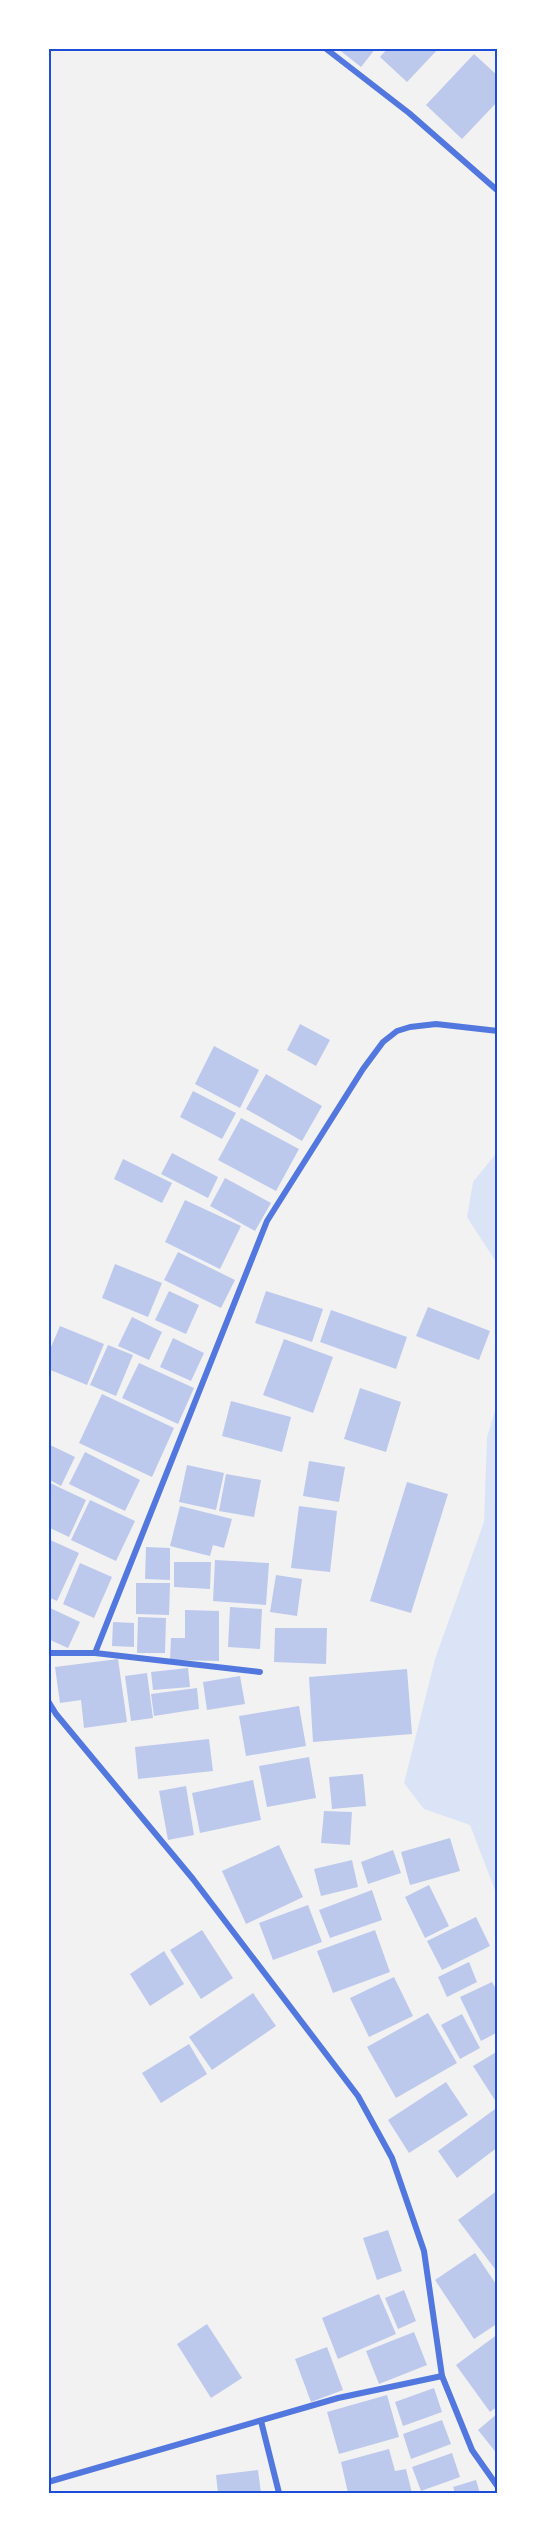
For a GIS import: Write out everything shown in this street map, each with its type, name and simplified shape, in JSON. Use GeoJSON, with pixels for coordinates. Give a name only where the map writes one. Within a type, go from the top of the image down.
{"type":"FeatureCollection","features":[{"type":"Feature","properties":{"kind":"street"},"geometry":{"type":"LineString","coordinates":[[325,48],[410,113],[498,191]]}},
{"type":"Feature","properties":{"kind":"street"},"geometry":{"type":"LineString","coordinates":[[95,1653],[267,1221],[363,1069],[383,1042],[397,1031],[410,1027],[436,1024],[498,1030]]}},
{"type":"Feature","properties":{"kind":"street"},"geometry":{"type":"LineString","coordinates":[[48,1653],[95,1653],[260,1672]]}},
{"type":"Feature","properties":{"kind":"street"},"geometry":{"type":"LineString","coordinates":[[48,1701],[56,1714],[193,1879],[358,2096],[392,2158],[424,2251],[442,2376],[472,2450],[498,2487]]}},
{"type":"Feature","properties":{"kind":"street"},"geometry":{"type":"LineString","coordinates":[[48,2482],[338,2398],[442,2376]]}},
{"type":"Feature","properties":{"kind":"street"},"geometry":{"type":"LineString","coordinates":[[261,2421],[279,2493]]}},
{"type":"Feature","properties":{"kind":"shaded area"},"geometry":{"type":"Polygon","coordinates":[[[498,1151],[498,1265],[467,1217],[473,1182],[498,1151]]]}},
{"type":"Feature","properties":{"kind":"shaded area"},"geometry":{"type":"Polygon","coordinates":[[[498,1401],[498,1898],[470,1825],[424,1809],[404,1783],[435,1659],[484,1522],[487,1437],[498,1401]]]}},
{"type":"Feature","properties":{"kind":"building"},"geometry":{"type":"Polygon","coordinates":[[[337,48],[376,48],[361,67],[337,48]]]}},
{"type":"Feature","properties":{"kind":"building"},"geometry":{"type":"Polygon","coordinates":[[[388,48],[439,48],[407,82],[380,57],[388,48]]]}},
{"type":"Feature","properties":{"kind":"building"},"geometry":{"type":"Polygon","coordinates":[[[474,54],[498,76],[498,101],[462,139],[426,105],[474,54]]]}},
{"type":"Feature","properties":{"kind":"building"},"geometry":{"type":"Polygon","coordinates":[[[300,1024],[330,1040],[316,1066],[287,1050],[300,1024]]]}},
{"type":"Feature","properties":{"kind":"building"},"geometry":{"type":"Polygon","coordinates":[[[214,1046],[259,1070],[240,1108],[195,1084],[214,1046]]]}},
{"type":"Feature","properties":{"kind":"building"},"geometry":{"type":"Polygon","coordinates":[[[266,1074],[322,1106],[302,1141],[246,1109],[266,1074]]]}},
{"type":"Feature","properties":{"kind":"building"},"geometry":{"type":"Polygon","coordinates":[[[193,1091],[236,1113],[222,1139],[180,1117],[193,1091]]]}},
{"type":"Feature","properties":{"kind":"building"},"geometry":{"type":"Polygon","coordinates":[[[241,1118],[299,1149],[276,1191],[218,1160],[241,1118]]]}},
{"type":"Feature","properties":{"kind":"building"},"geometry":{"type":"Polygon","coordinates":[[[172,1153],[218,1177],[208,1198],[161,1174],[172,1153]]]}},
{"type":"Feature","properties":{"kind":"building"},"geometry":{"type":"Polygon","coordinates":[[[123,1159],[172,1183],[162,1203],[114,1179],[123,1159]]]}},
{"type":"Feature","properties":{"kind":"building"},"geometry":{"type":"Polygon","coordinates":[[[225,1178],[271,1203],[255,1231],[210,1206],[225,1178]]]}},
{"type":"Feature","properties":{"kind":"building"},"geometry":{"type":"Polygon","coordinates":[[[185,1200],[241,1226],[220,1269],[165,1242],[185,1200]]]}},
{"type":"Feature","properties":{"kind":"building"},"geometry":{"type":"Polygon","coordinates":[[[178,1252],[235,1280],[221,1308],[164,1280],[178,1252]]]}},
{"type":"Feature","properties":{"kind":"building"},"geometry":{"type":"Polygon","coordinates":[[[115,1264],[162,1283],[148,1317],[102,1298],[115,1264]]]}},
{"type":"Feature","properties":{"kind":"building"},"geometry":{"type":"Polygon","coordinates":[[[169,1291],[199,1305],[186,1334],[155,1320],[169,1291]]]}},
{"type":"Feature","properties":{"kind":"building"},"geometry":{"type":"Polygon","coordinates":[[[266,1291],[323,1309],[312,1342],[255,1323],[266,1291]]]}},
{"type":"Feature","properties":{"kind":"building"},"geometry":{"type":"Polygon","coordinates":[[[428,1307],[490,1331],[479,1360],[416,1336],[428,1307]]]}},
{"type":"Feature","properties":{"kind":"building"},"geometry":{"type":"Polygon","coordinates":[[[331,1310],[407,1337],[396,1369],[320,1342],[331,1310]]]}},
{"type":"Feature","properties":{"kind":"building"},"geometry":{"type":"Polygon","coordinates":[[[132,1317],[162,1332],[149,1360],[118,1346],[132,1317]]]}},
{"type":"Feature","properties":{"kind":"building"},"geometry":{"type":"Polygon","coordinates":[[[60,1326],[104,1344],[87,1385],[48,1369],[48,1354],[60,1326]]]}},
{"type":"Feature","properties":{"kind":"building"},"geometry":{"type":"Polygon","coordinates":[[[173,1338],[204,1353],[191,1381],[160,1367],[173,1338]]]}},
{"type":"Feature","properties":{"kind":"building"},"geometry":{"type":"Polygon","coordinates":[[[284,1339],[333,1357],[313,1413],[263,1395],[284,1339]]]}},
{"type":"Feature","properties":{"kind":"building"},"geometry":{"type":"Polygon","coordinates":[[[108,1345],[133,1355],[116,1396],[90,1385],[108,1345]]]}},
{"type":"Feature","properties":{"kind":"building"},"geometry":{"type":"Polygon","coordinates":[[[139,1363],[194,1388],[178,1424],[122,1398],[139,1363]]]}},
{"type":"Feature","properties":{"kind":"building"},"geometry":{"type":"Polygon","coordinates":[[[360,1388],[401,1402],[386,1452],[344,1439],[360,1388]]]}},
{"type":"Feature","properties":{"kind":"building"},"geometry":{"type":"Polygon","coordinates":[[[102,1394],[174,1428],[152,1477],[79,1443],[102,1394]]]}},
{"type":"Feature","properties":{"kind":"building"},"geometry":{"type":"Polygon","coordinates":[[[231,1401],[291,1417],[282,1452],[222,1436],[231,1401]]]}},
{"type":"Feature","properties":{"kind":"building"},"geometry":{"type":"Polygon","coordinates":[[[48,1444],[75,1457],[61,1486],[48,1479],[48,1444]]]}},
{"type":"Feature","properties":{"kind":"building"},"geometry":{"type":"Polygon","coordinates":[[[85,1452],[140,1480],[125,1511],[69,1484],[85,1452]]]}},
{"type":"Feature","properties":{"kind":"building"},"geometry":{"type":"Polygon","coordinates":[[[309,1461],[345,1467],[339,1502],[303,1496],[309,1461]]]}},
{"type":"Feature","properties":{"kind":"building"},"geometry":{"type":"Polygon","coordinates":[[[187,1465],[224,1473],[216,1510],[179,1502],[187,1465]]]}},
{"type":"Feature","properties":{"kind":"building"},"geometry":{"type":"Polygon","coordinates":[[[226,1474],[261,1480],[254,1517],[219,1511],[226,1474]]]}},
{"type":"Feature","properties":{"kind":"building"},"geometry":{"type":"Polygon","coordinates":[[[48,1482],[86,1500],[69,1537],[48,1527],[48,1482]]]}},
{"type":"Feature","properties":{"kind":"building"},"geometry":{"type":"Polygon","coordinates":[[[407,1482],[448,1494],[411,1613],[370,1601],[407,1482]]]}},
{"type":"Feature","properties":{"kind":"building"},"geometry":{"type":"Polygon","coordinates":[[[90,1500],[135,1521],[116,1561],[71,1540],[90,1500]]]}},
{"type":"Feature","properties":{"kind":"building"},"geometry":{"type":"Polygon","coordinates":[[[180,1506],[232,1519],[224,1548],[213,1545],[210,1556],[170,1546],[180,1506]]]}},
{"type":"Feature","properties":{"kind":"building"},"geometry":{"type":"Polygon","coordinates":[[[299,1506],[337,1511],[330,1572],[291,1568],[299,1506]]]}},
{"type":"Feature","properties":{"kind":"building"},"geometry":{"type":"Polygon","coordinates":[[[48,1539],[79,1553],[57,1601],[48,1597],[48,1539]]]}},
{"type":"Feature","properties":{"kind":"building"},"geometry":{"type":"Polygon","coordinates":[[[146,1547],[170,1548],[170,1580],[145,1579],[146,1547]]]}},
{"type":"Feature","properties":{"kind":"building"},"geometry":{"type":"Polygon","coordinates":[[[215,1560],[269,1563],[266,1605],[213,1601],[215,1560]]]}},
{"type":"Feature","properties":{"kind":"building"},"geometry":{"type":"Polygon","coordinates":[[[174,1562],[211,1562],[210,1589],[174,1587],[174,1562]]]}},
{"type":"Feature","properties":{"kind":"building"},"geometry":{"type":"Polygon","coordinates":[[[80,1563],[112,1577],[94,1618],[63,1604],[80,1563]]]}},
{"type":"Feature","properties":{"kind":"building"},"geometry":{"type":"Polygon","coordinates":[[[276,1575],[302,1579],[297,1616],[270,1612],[276,1575]]]}},
{"type":"Feature","properties":{"kind":"building"},"geometry":{"type":"Polygon","coordinates":[[[136,1583],[170,1583],[169,1615],[136,1614],[136,1583]]]}},
{"type":"Feature","properties":{"kind":"building"},"geometry":{"type":"Polygon","coordinates":[[[48,1607],[80,1622],[68,1648],[48,1639],[48,1607]]]}},
{"type":"Feature","properties":{"kind":"building"},"geometry":{"type":"Polygon","coordinates":[[[230,1607],[262,1609],[260,1649],[228,1647],[230,1607]]]}},
{"type":"Feature","properties":{"kind":"building"},"geometry":{"type":"Polygon","coordinates":[[[185,1610],[219,1611],[219,1661],[170,1660],[171,1638],[185,1638],[185,1610]]]}},
{"type":"Feature","properties":{"kind":"building"},"geometry":{"type":"Polygon","coordinates":[[[138,1617],[166,1618],[165,1653],[137,1653],[138,1617]]]}},
{"type":"Feature","properties":{"kind":"building"},"geometry":{"type":"Polygon","coordinates":[[[113,1622],[134,1623],[134,1647],[112,1646],[113,1622]]]}},
{"type":"Feature","properties":{"kind":"building"},"geometry":{"type":"Polygon","coordinates":[[[275,1628],[327,1628],[326,1664],[274,1662],[275,1628]]]}},
{"type":"Feature","properties":{"kind":"building"},"geometry":{"type":"Polygon","coordinates":[[[118,1659],[127,1722],[84,1728],[81,1700],[60,1703],[55,1667],[118,1659]]]}},
{"type":"Feature","properties":{"kind":"building"},"geometry":{"type":"Polygon","coordinates":[[[188,1668],[190,1687],[153,1690],[151,1672],[188,1668]]]}},
{"type":"Feature","properties":{"kind":"building"},"geometry":{"type":"Polygon","coordinates":[[[407,1669],[412,1734],[313,1742],[309,1677],[407,1669]]]}},
{"type":"Feature","properties":{"kind":"building"},"geometry":{"type":"Polygon","coordinates":[[[147,1673],[153,1718],[131,1721],[125,1676],[147,1673]]]}},
{"type":"Feature","properties":{"kind":"building"},"geometry":{"type":"Polygon","coordinates":[[[240,1676],[245,1704],[207,1710],[203,1682],[240,1676]]]}},
{"type":"Feature","properties":{"kind":"building"},"geometry":{"type":"Polygon","coordinates":[[[197,1688],[199,1709],[154,1716],[151,1694],[197,1688]]]}},
{"type":"Feature","properties":{"kind":"building"},"geometry":{"type":"Polygon","coordinates":[[[299,1706],[306,1746],[246,1756],[239,1716],[299,1706]]]}},
{"type":"Feature","properties":{"kind":"building"},"geometry":{"type":"Polygon","coordinates":[[[209,1739],[213,1771],[138,1779],[135,1747],[209,1739]]]}},
{"type":"Feature","properties":{"kind":"building"},"geometry":{"type":"Polygon","coordinates":[[[309,1757],[316,1798],[267,1807],[259,1766],[309,1757]]]}},
{"type":"Feature","properties":{"kind":"building"},"geometry":{"type":"Polygon","coordinates":[[[363,1774],[366,1806],[332,1809],[329,1777],[363,1774]]]}},
{"type":"Feature","properties":{"kind":"building"},"geometry":{"type":"Polygon","coordinates":[[[253,1780],[261,1820],[200,1833],[192,1793],[253,1780]]]}},
{"type":"Feature","properties":{"kind":"building"},"geometry":{"type":"Polygon","coordinates":[[[186,1786],[194,1835],[168,1840],[159,1791],[186,1786]]]}},
{"type":"Feature","properties":{"kind":"building"},"geometry":{"type":"Polygon","coordinates":[[[324,1811],[352,1812],[350,1845],[321,1843],[324,1811]]]}},
{"type":"Feature","properties":{"kind":"building"},"geometry":{"type":"Polygon","coordinates":[[[450,1838],[460,1871],[410,1885],[401,1852],[450,1838]]]}},
{"type":"Feature","properties":{"kind":"building"},"geometry":{"type":"Polygon","coordinates":[[[279,1845],[303,1897],[246,1924],[222,1871],[279,1845]]]}},
{"type":"Feature","properties":{"kind":"building"},"geometry":{"type":"Polygon","coordinates":[[[393,1850],[401,1873],[368,1884],[361,1862],[393,1850]]]}},
{"type":"Feature","properties":{"kind":"building"},"geometry":{"type":"Polygon","coordinates":[[[352,1860],[358,1887],[321,1896],[314,1869],[352,1860]]]}},
{"type":"Feature","properties":{"kind":"building"},"geometry":{"type":"Polygon","coordinates":[[[429,1885],[449,1926],[425,1938],[405,1897],[429,1885]]]}},
{"type":"Feature","properties":{"kind":"building"},"geometry":{"type":"Polygon","coordinates":[[[372,1890],[382,1920],[330,1938],[319,1910],[372,1890]]]}},
{"type":"Feature","properties":{"kind":"building"},"geometry":{"type":"Polygon","coordinates":[[[308,1905],[322,1942],[273,1960],[259,1923],[308,1905]]]}},
{"type":"Feature","properties":{"kind":"building"},"geometry":{"type":"Polygon","coordinates":[[[476,1917],[490,1946],[442,1970],[427,1941],[476,1917]]]}},
{"type":"Feature","properties":{"kind":"building"},"geometry":{"type":"Polygon","coordinates":[[[202,1930],[233,1978],[201,1999],[170,1950],[202,1930]]]}},
{"type":"Feature","properties":{"kind":"building"},"geometry":{"type":"Polygon","coordinates":[[[375,1930],[390,1972],[333,1993],[317,1951],[375,1930]]]}},
{"type":"Feature","properties":{"kind":"building"},"geometry":{"type":"Polygon","coordinates":[[[164,1951],[184,1984],[150,2006],[130,1974],[164,1951]]]}},
{"type":"Feature","properties":{"kind":"building"},"geometry":{"type":"Polygon","coordinates":[[[469,1962],[477,1982],[447,1997],[438,1977],[469,1962]]]}},
{"type":"Feature","properties":{"kind":"building"},"geometry":{"type":"Polygon","coordinates":[[[394,1977],[413,2016],[369,2037],[350,1998],[394,1977]]]}},
{"type":"Feature","properties":{"kind":"building"},"geometry":{"type":"Polygon","coordinates":[[[492,1982],[498,1993],[498,2032],[481,2041],[460,1997],[492,1982]]]}},
{"type":"Feature","properties":{"kind":"building"},"geometry":{"type":"Polygon","coordinates":[[[253,1993],[276,2026],[212,2070],[189,2037],[253,1993]]]}},
{"type":"Feature","properties":{"kind":"building"},"geometry":{"type":"Polygon","coordinates":[[[428,2013],[457,2063],[396,2098],[367,2047],[428,2013]]]}},
{"type":"Feature","properties":{"kind":"building"},"geometry":{"type":"Polygon","coordinates":[[[462,2014],[480,2048],[460,2059],[441,2025],[462,2014]]]}},
{"type":"Feature","properties":{"kind":"building"},"geometry":{"type":"Polygon","coordinates":[[[189,2044],[207,2074],[161,2103],[142,2073],[189,2044]]]}},
{"type":"Feature","properties":{"kind":"building"},"geometry":{"type":"Polygon","coordinates":[[[498,2051],[498,2105],[473,2066],[498,2051]]]}},
{"type":"Feature","properties":{"kind":"building"},"geometry":{"type":"Polygon","coordinates":[[[446,2082],[468,2115],[409,2153],[388,2120],[446,2082]]]}},
{"type":"Feature","properties":{"kind":"building"},"geometry":{"type":"Polygon","coordinates":[[[495,2109],[498,2113],[498,2147],[457,2178],[438,2151],[495,2109]]]}},
{"type":"Feature","properties":{"kind":"building"},"geometry":{"type":"Polygon","coordinates":[[[498,2190],[498,2273],[458,2220],[498,2190]]]}},
{"type":"Feature","properties":{"kind":"building"},"geometry":{"type":"Polygon","coordinates":[[[388,2230],[402,2271],[377,2280],[363,2238],[388,2230]]]}},
{"type":"Feature","properties":{"kind":"building"},"geometry":{"type":"Polygon","coordinates":[[[475,2253],[498,2287],[498,2323],[474,2339],[435,2280],[475,2253]]]}},
{"type":"Feature","properties":{"kind":"building"},"geometry":{"type":"Polygon","coordinates":[[[404,2290],[416,2321],[398,2329],[385,2298],[404,2290]]]}},
{"type":"Feature","properties":{"kind":"building"},"geometry":{"type":"Polygon","coordinates":[[[379,2294],[396,2334],[338,2359],[322,2318],[379,2294]]]}},
{"type":"Feature","properties":{"kind":"building"},"geometry":{"type":"Polygon","coordinates":[[[207,2324],[242,2378],[211,2398],[177,2344],[207,2324]]]}},
{"type":"Feature","properties":{"kind":"building"},"geometry":{"type":"Polygon","coordinates":[[[414,2332],[427,2365],[379,2384],[366,2351],[414,2332]]]}},
{"type":"Feature","properties":{"kind":"building"},"geometry":{"type":"Polygon","coordinates":[[[498,2334],[498,2406],[490,2412],[456,2365],[498,2334]]]}},
{"type":"Feature","properties":{"kind":"building"},"geometry":{"type":"Polygon","coordinates":[[[327,2347],[343,2390],[311,2402],[295,2359],[327,2347]]]}},
{"type":"Feature","properties":{"kind":"building"},"geometry":{"type":"Polygon","coordinates":[[[434,2388],[442,2412],[403,2426],[395,2402],[434,2388]]]}},
{"type":"Feature","properties":{"kind":"building"},"geometry":{"type":"Polygon","coordinates":[[[387,2395],[399,2437],[339,2454],[327,2412],[387,2395]]]}},
{"type":"Feature","properties":{"kind":"building"},"geometry":{"type":"Polygon","coordinates":[[[498,2413],[498,2455],[478,2430],[498,2413]]]}},
{"type":"Feature","properties":{"kind":"building"},"geometry":{"type":"Polygon","coordinates":[[[442,2420],[451,2444],[411,2459],[403,2434],[442,2420]]]}},
{"type":"Feature","properties":{"kind":"building"},"geometry":{"type":"Polygon","coordinates":[[[389,2449],[395,2471],[406,2469],[412,2493],[348,2493],[341,2462],[389,2449]]]}},
{"type":"Feature","properties":{"kind":"building"},"geometry":{"type":"Polygon","coordinates":[[[452,2453],[460,2477],[421,2491],[412,2467],[452,2453]]]}},
{"type":"Feature","properties":{"kind":"building"},"geometry":{"type":"Polygon","coordinates":[[[258,2470],[261,2493],[218,2493],[216,2475],[258,2470]]]}},
{"type":"Feature","properties":{"kind":"building"},"geometry":{"type":"Polygon","coordinates":[[[476,2480],[480,2493],[455,2493],[453,2487],[476,2480]]]}}]}
